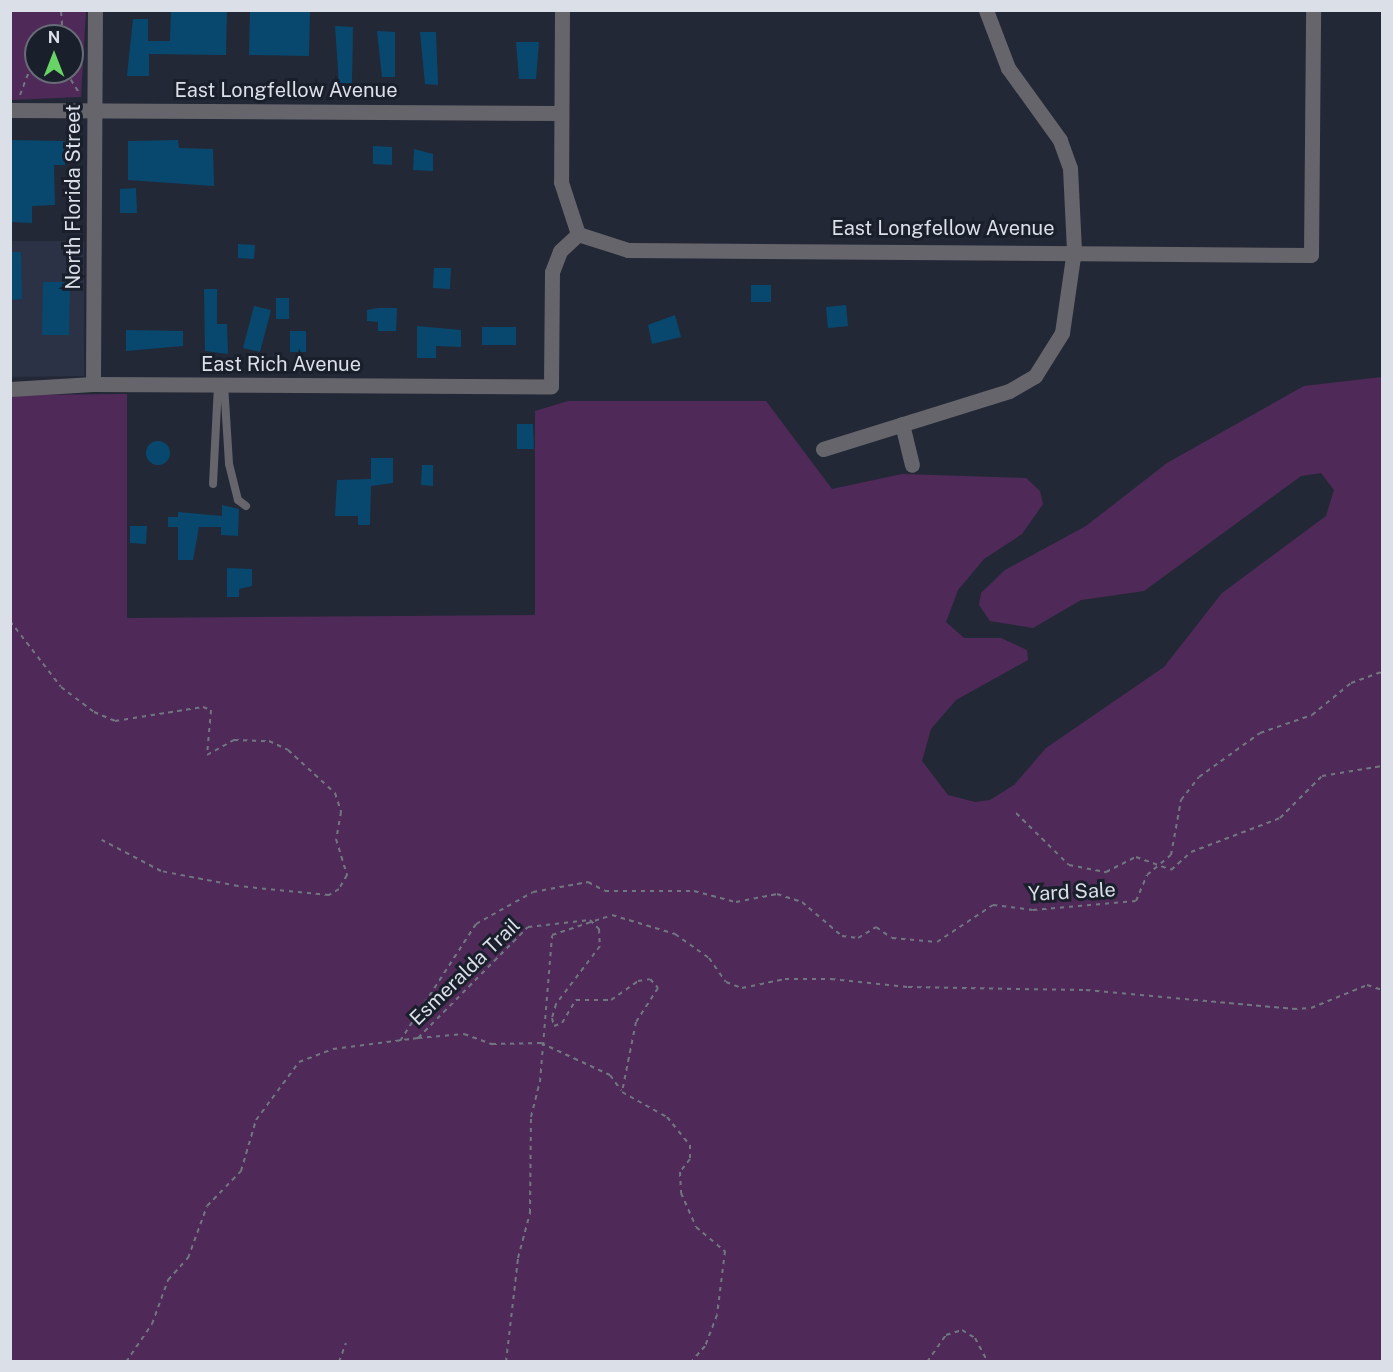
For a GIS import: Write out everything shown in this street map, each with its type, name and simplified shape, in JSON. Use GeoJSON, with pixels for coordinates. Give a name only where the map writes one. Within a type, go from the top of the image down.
{"type":"FeatureCollection","features":[{"type":"Feature","properties":{"kind":"street","name":"North Florida Street"},"geometry":{"type":"LineString","coordinates":[[93,384],[95,10]]}},
{"type":"Feature","properties":{"kind":"street"},"geometry":{"type":"LineString","coordinates":[[562,10],[561,182],[578,234]]}},
{"type":"Feature","properties":{"kind":"street"},"geometry":{"type":"LineString","coordinates":[[823,449],[1009,392],[1035,376],[1062,333],[1074,250],[1075,195],[1067,159],[1008,68],[986,10]]}},
{"type":"Feature","properties":{"kind":"street","name":"East Longfellow Avenue"},"geometry":{"type":"LineString","coordinates":[[578,234],[628,250],[1074,250],[1311,255],[1313,10]]}},
{"type":"Feature","properties":{"kind":"street","name":"East Longfellow Avenue"},"geometry":{"type":"LineString","coordinates":[[15,104],[94,110],[561,113]]}},
{"type":"Feature","properties":{"kind":"street","name":"East Rich Avenue"},"geometry":{"type":"LineString","coordinates":[[10,389],[93,384],[551,386],[552,272],[560,251],[578,234]]}},
{"type":"Feature","properties":{"kind":"street"},"geometry":{"type":"LineString","coordinates":[[902,424],[912,465]]}},
{"type":"Feature","properties":{"kind":"lane"},"geometry":{"type":"LineString","coordinates":[[213,484],[221,384]]}},
{"type":"Feature","properties":{"kind":"lane"},"geometry":{"type":"LineString","coordinates":[[221,384],[229,464],[238,500],[246,506]]}},
{"type":"Feature","properties":{"kind":"path"},"geometry":{"type":"LineString","coordinates":[[15,104],[25,84]]}},
{"type":"Feature","properties":{"kind":"path"},"geometry":{"type":"LineString","coordinates":[[74,84],[80,94]]}},
{"type":"Feature","properties":{"kind":"path"},"geometry":{"type":"LineString","coordinates":[[10,538],[10,578]]}},
{"type":"Feature","properties":{"kind":"path"},"geometry":{"type":"LineString","coordinates":[[10,621],[61,687],[94,712],[115,721],[203,706],[211,710],[207,755],[234,740],[269,741],[288,750],[335,792],[342,812],[336,839],[346,875],[339,889],[329,895],[238,886],[161,871],[102,840]]}},
{"type":"Feature","properties":{"kind":"path","name":"Yard Sale"},"geometry":{"type":"LineString","coordinates":[[400,1041],[476,924],[533,892],[588,882],[604,891],[694,891],[736,902],[777,894],[802,902],[842,936],[858,938],[876,927],[892,938],[937,942],[993,904],[1033,910],[1136,901],[1147,875],[1170,855],[1181,800],[1199,777],[1260,733],[1312,715],[1351,683],[1383,672]]}},
{"type":"Feature","properties":{"kind":"path"},"geometry":{"type":"LineString","coordinates":[[1016,813],[1069,865],[1106,872],[1136,857],[1171,870],[1191,852],[1280,818],[1322,776],[1383,766]]}},
{"type":"Feature","properties":{"kind":"path","name":"Esmeralda Trail"},"geometry":{"type":"LineString","coordinates":[[126,1362],[152,1324],[168,1280],[188,1258],[207,1206],[241,1171],[256,1120],[292,1070],[313,1053],[418,1038],[528,927],[590,920],[612,915],[675,934],[709,958],[726,982],[742,988],[785,979],[831,979],[908,987],[1086,990],[1293,1009],[1311,1008],[1367,985],[1383,990]]}},
{"type":"Feature","properties":{"kind":"path"},"geometry":{"type":"LineString","coordinates":[[506,1362],[519,1258],[530,1213],[531,1117],[540,1082],[541,1043],[552,935],[590,920],[599,929],[600,946],[556,1004],[552,1018],[554,1026],[562,1023],[576,1000],[611,1000],[638,981],[650,979],[658,988],[636,1022],[622,1092]]}},
{"type":"Feature","properties":{"kind":"path"},"geometry":{"type":"LineString","coordinates":[[418,1038],[464,1034],[492,1044],[541,1043],[610,1075],[622,1092],[667,1117],[690,1145],[690,1159],[680,1172],[681,1193],[696,1227],[725,1251],[717,1315],[705,1346],[691,1362]]}},
{"type":"Feature","properties":{"kind":"path"},"geometry":{"type":"LineString","coordinates":[[927,1362],[946,1335],[962,1330],[975,1338],[988,1362]]}},
{"type":"Feature","properties":{"kind":"path"},"geometry":{"type":"LineString","coordinates":[[339,1362],[346,1343]]}},
{"type":"Feature","properties":{"kind":"shaded area"},"geometry":{"type":"Polygon","coordinates":[[[10,11],[86,11],[84,45],[84,24],[24,24],[24,84],[82,84],[81,97],[11,100],[10,11]]]}},
{"type":"Feature","properties":{"kind":"shaded area"},"geometry":{"type":"Polygon","coordinates":[[[11,241],[84,241],[84,376],[11,377],[11,241]]]}},
{"type":"Feature","properties":{"kind":"shaded area"},"geometry":{"type":"Polygon","coordinates":[[[1382,377],[1382,1361],[11,1362],[11,395],[127,394],[127,618],[535,615],[535,411],[568,401],[766,401],[832,489],[902,474],[1026,478],[1040,491],[1043,504],[1022,534],[984,559],[958,590],[946,622],[964,638],[1001,638],[1027,650],[1028,660],[956,700],[931,729],[922,761],[948,795],[975,802],[990,800],[1014,785],[1046,748],[1164,667],[1222,593],[1326,516],[1334,490],[1321,473],[1301,476],[1144,591],[1081,600],[1033,628],[990,621],[979,605],[981,593],[1005,570],[1086,526],[1167,463],[1304,386],[1382,377]]]}},
{"type":"Feature","properties":{"kind":"building"},"geometry":{"type":"Polygon","coordinates":[[[171,10],[227,10],[226,55],[149,54],[149,76],[127,76],[133,19],[148,19],[148,41],[170,41],[171,10]]]}},
{"type":"Feature","properties":{"kind":"building"},"geometry":{"type":"Polygon","coordinates":[[[250,10],[310,10],[309,56],[249,55],[250,10]]]}},
{"type":"Feature","properties":{"kind":"building"},"geometry":{"type":"Polygon","coordinates":[[[335,26],[353,27],[352,84],[339,84],[335,26]]]}},
{"type":"Feature","properties":{"kind":"building"},"geometry":{"type":"Polygon","coordinates":[[[377,31],[395,32],[395,77],[382,77],[377,31]]]}},
{"type":"Feature","properties":{"kind":"building"},"geometry":{"type":"Polygon","coordinates":[[[420,32],[436,32],[438,85],[425,84],[420,32]]]}},
{"type":"Feature","properties":{"kind":"building"},"geometry":{"type":"Polygon","coordinates":[[[516,42],[539,42],[536,79],[519,79],[516,42]]]}},
{"type":"Feature","properties":{"kind":"building"},"geometry":{"type":"Polygon","coordinates":[[[10,140],[65,141],[65,165],[54,165],[55,205],[32,206],[32,223],[10,222],[10,140]]]}},
{"type":"Feature","properties":{"kind":"building"},"geometry":{"type":"Polygon","coordinates":[[[178,140],[179,148],[213,149],[214,186],[128,180],[128,141],[178,140]]]}},
{"type":"Feature","properties":{"kind":"building"},"geometry":{"type":"Polygon","coordinates":[[[373,146],[392,147],[392,165],[373,164],[373,146]]]}},
{"type":"Feature","properties":{"kind":"building"},"geometry":{"type":"Polygon","coordinates":[[[414,149],[433,154],[433,171],[413,170],[414,149]]]}},
{"type":"Feature","properties":{"kind":"building"},"geometry":{"type":"Polygon","coordinates":[[[136,188],[137,213],[120,213],[120,189],[136,188]]]}},
{"type":"Feature","properties":{"kind":"building"},"geometry":{"type":"Polygon","coordinates":[[[238,244],[255,245],[254,259],[238,258],[238,244]]]}},
{"type":"Feature","properties":{"kind":"building"},"geometry":{"type":"Polygon","coordinates":[[[10,252],[21,252],[22,299],[10,300],[10,252]]]}},
{"type":"Feature","properties":{"kind":"building"},"geometry":{"type":"Polygon","coordinates":[[[434,268],[451,268],[450,289],[433,288],[434,268]]]}},
{"type":"Feature","properties":{"kind":"building"},"geometry":{"type":"Polygon","coordinates":[[[43,282],[70,282],[69,335],[42,335],[43,282]]]}},
{"type":"Feature","properties":{"kind":"building"},"geometry":{"type":"Polygon","coordinates":[[[751,285],[771,285],[771,302],[751,302],[751,285]]]}},
{"type":"Feature","properties":{"kind":"building"},"geometry":{"type":"Polygon","coordinates":[[[204,289],[217,289],[217,324],[227,324],[228,354],[205,351],[204,289]]]}},
{"type":"Feature","properties":{"kind":"building"},"geometry":{"type":"Polygon","coordinates":[[[276,298],[289,298],[289,319],[276,319],[276,298]]]}},
{"type":"Feature","properties":{"kind":"building"},"geometry":{"type":"Polygon","coordinates":[[[846,305],[848,326],[828,328],[826,307],[846,305]]]}},
{"type":"Feature","properties":{"kind":"building"},"geometry":{"type":"Polygon","coordinates":[[[254,306],[271,310],[260,352],[243,348],[254,306]]]}},
{"type":"Feature","properties":{"kind":"building"},"geometry":{"type":"Polygon","coordinates":[[[397,308],[396,331],[378,331],[378,322],[367,321],[367,310],[397,308]]]}},
{"type":"Feature","properties":{"kind":"building"},"geometry":{"type":"Polygon","coordinates":[[[675,315],[681,337],[652,344],[648,325],[675,315]]]}},
{"type":"Feature","properties":{"kind":"building"},"geometry":{"type":"Polygon","coordinates":[[[417,326],[461,330],[461,347],[436,346],[436,358],[417,358],[417,326]]]}},
{"type":"Feature","properties":{"kind":"building"},"geometry":{"type":"Polygon","coordinates":[[[482,327],[516,327],[516,345],[482,345],[482,327]]]}},
{"type":"Feature","properties":{"kind":"building"},"geometry":{"type":"Polygon","coordinates":[[[126,330],[183,331],[183,346],[126,351],[126,330]]]}},
{"type":"Feature","properties":{"kind":"building"},"geometry":{"type":"Polygon","coordinates":[[[290,331],[306,331],[306,352],[290,352],[290,331]]]}},
{"type":"Feature","properties":{"kind":"building"},"geometry":{"type":"Polygon","coordinates":[[[517,424],[533,424],[534,449],[517,449],[517,424]]]}},
{"type":"Feature","properties":{"kind":"building"},"geometry":{"type":"Polygon","coordinates":[[[158,441],[167,444],[170,453],[167,462],[158,465],[149,462],[146,453],[149,444],[158,441]]]}},
{"type":"Feature","properties":{"kind":"building"},"geometry":{"type":"Polygon","coordinates":[[[371,458],[393,458],[393,483],[371,486],[370,525],[358,525],[358,516],[335,516],[337,480],[371,479],[371,458]]]}},
{"type":"Feature","properties":{"kind":"building"},"geometry":{"type":"Polygon","coordinates":[[[422,465],[433,465],[433,486],[421,485],[422,465]]]}},
{"type":"Feature","properties":{"kind":"building"},"geometry":{"type":"Polygon","coordinates":[[[222,505],[239,509],[238,536],[221,535],[221,527],[199,527],[193,560],[178,560],[178,527],[168,527],[168,517],[178,517],[178,512],[222,516],[222,505]]]}},
{"type":"Feature","properties":{"kind":"building"},"geometry":{"type":"Polygon","coordinates":[[[130,526],[147,526],[146,544],[130,543],[130,526]]]}},
{"type":"Feature","properties":{"kind":"building"},"geometry":{"type":"Polygon","coordinates":[[[227,568],[252,569],[252,586],[239,589],[239,597],[227,597],[227,568]]]}}]}
